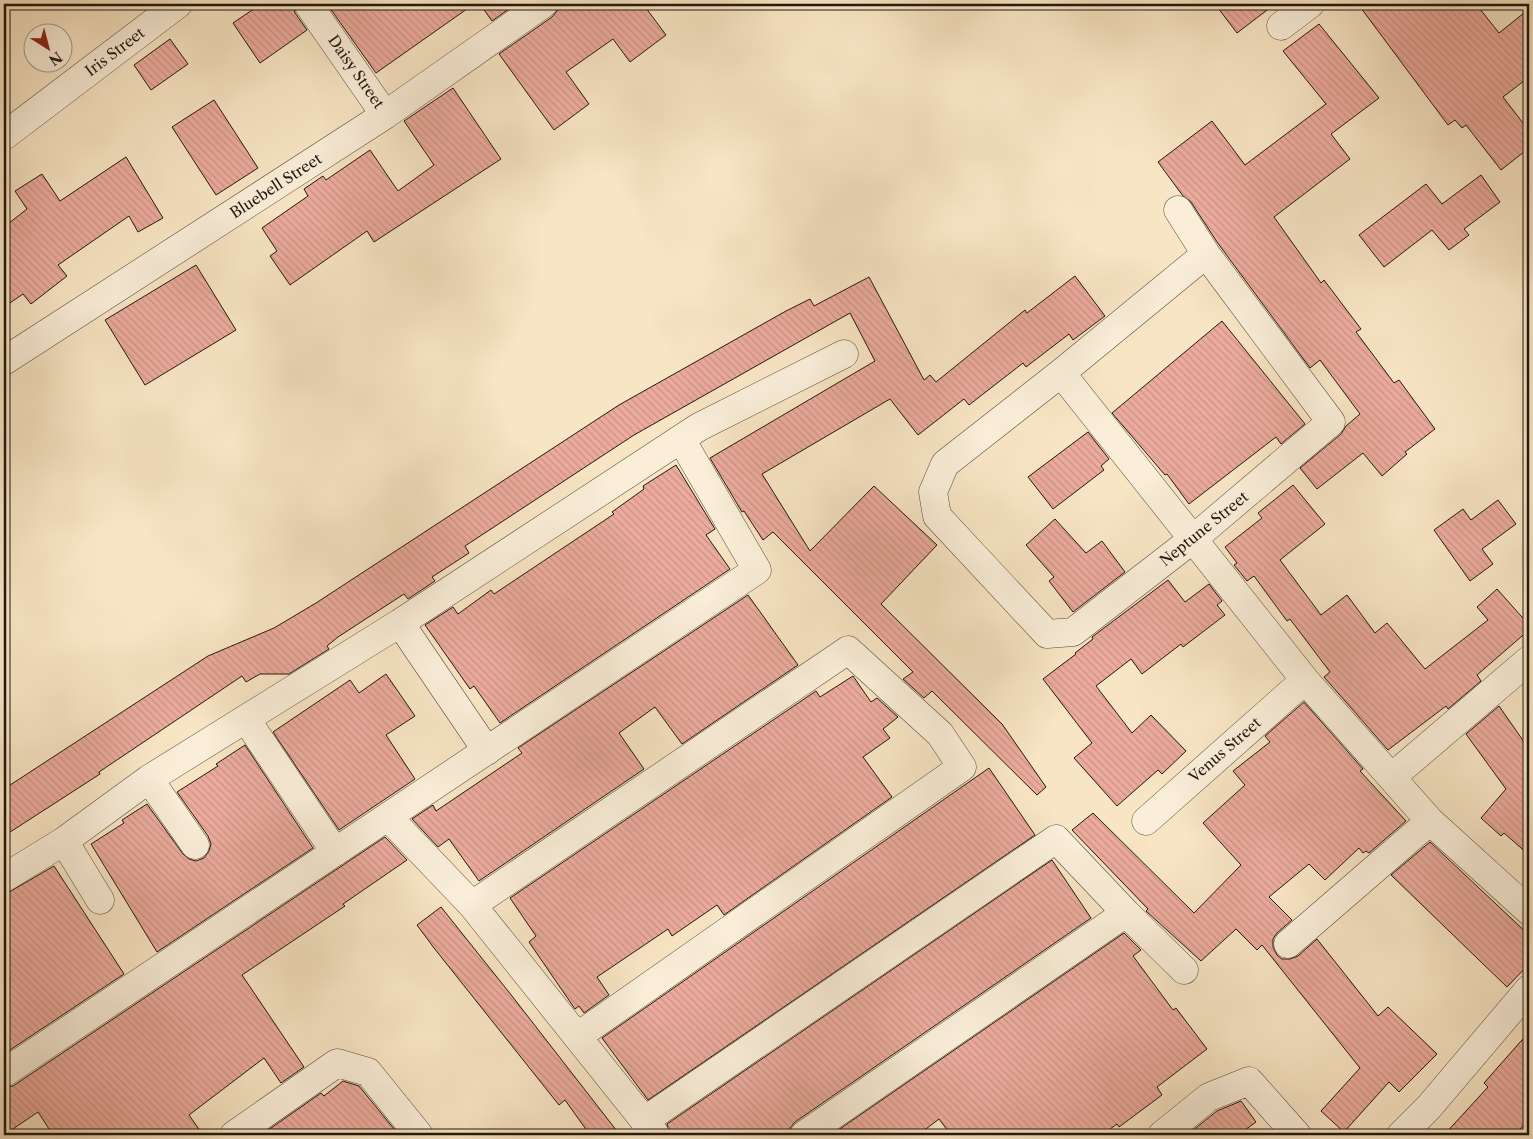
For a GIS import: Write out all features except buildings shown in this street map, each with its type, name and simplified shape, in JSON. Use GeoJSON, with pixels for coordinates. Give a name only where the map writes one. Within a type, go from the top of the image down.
{"type":"FeatureCollection","features":[{"type":"Feature","properties":{"kind":"street","name":"Iris Street"},"geometry":{"type":"LineString","coordinates":[[4,136],[178,4]]}},
{"type":"Feature","properties":{"kind":"street","name":"Daisy Street"},"geometry":{"type":"LineString","coordinates":[[308,4],[386,115]]}},
{"type":"Feature","properties":{"kind":"street","name":"Bluebell Street"},"geometry":{"type":"LineString","coordinates":[[4,361],[386,115],[543,4]]}},
{"type":"Feature","properties":{"kind":"street"},"geometry":{"type":"LineString","coordinates":[[1281,26],[1310,4]]}},
{"type":"Feature","properties":{"kind":"street"},"geometry":{"type":"LineString","coordinates":[[1178,210],[1206,254],[1061,373],[1305,680],[1393,776],[1430,821],[1529,912]]}},
{"type":"Feature","properties":{"kind":"street","name":"Neptune Street"},"geometry":{"type":"LineString","coordinates":[[1061,373],[945,464],[933,492],[937,516],[1047,634],[1073,632],[1193,539],[1331,422],[1206,254]]}},
{"type":"Feature","properties":{"kind":"street"},"geometry":{"type":"LineString","coordinates":[[4,878],[64,841],[149,779],[400,623],[699,426],[844,354]]}},
{"type":"Feature","properties":{"kind":"street"},"geometry":{"type":"LineString","coordinates":[[4,1073],[757,570],[681,439]]}},
{"type":"Feature","properties":{"kind":"street"},"geometry":{"type":"LineString","coordinates":[[400,623],[487,751]]}},
{"type":"Feature","properties":{"kind":"street"},"geometry":{"type":"LineString","coordinates":[[472,905],[848,650],[940,734],[962,767],[578,1036]]}},
{"type":"Feature","properties":{"kind":"street"},"geometry":{"type":"LineString","coordinates":[[1393,776],[1529,660]]}},
{"type":"Feature","properties":{"kind":"street","name":"Venus Street"},"geometry":{"type":"LineString","coordinates":[[1146,821],[1305,680]]}},
{"type":"Feature","properties":{"kind":"street"},"geometry":{"type":"LineString","coordinates":[[246,719],[335,852]]}},
{"type":"Feature","properties":{"kind":"street"},"geometry":{"type":"LineString","coordinates":[[149,779],[195,845]]}},
{"type":"Feature","properties":{"kind":"street"},"geometry":{"type":"LineString","coordinates":[[388,817],[472,905],[650,1128],[1056,839],[1126,913],[1184,970]]}},
{"type":"Feature","properties":{"kind":"street"},"geometry":{"type":"LineString","coordinates":[[1288,944],[1430,821]]}},
{"type":"Feature","properties":{"kind":"street"},"geometry":{"type":"LineString","coordinates":[[64,841],[100,900]]}},
{"type":"Feature","properties":{"kind":"street"},"geometry":{"type":"LineString","coordinates":[[804,1135],[1126,913]]}},
{"type":"Feature","properties":{"kind":"street"},"geometry":{"type":"LineString","coordinates":[[1401,1135],[1429,1107],[1529,989]]}},
{"type":"Feature","properties":{"kind":"street"},"geometry":{"type":"LineString","coordinates":[[234,1135],[337,1063],[368,1072],[419,1135]]}},
{"type":"Feature","properties":{"kind":"street"},"geometry":{"type":"LineString","coordinates":[[1162,1135],[1209,1097],[1249,1081],[1297,1135]]}}]}
